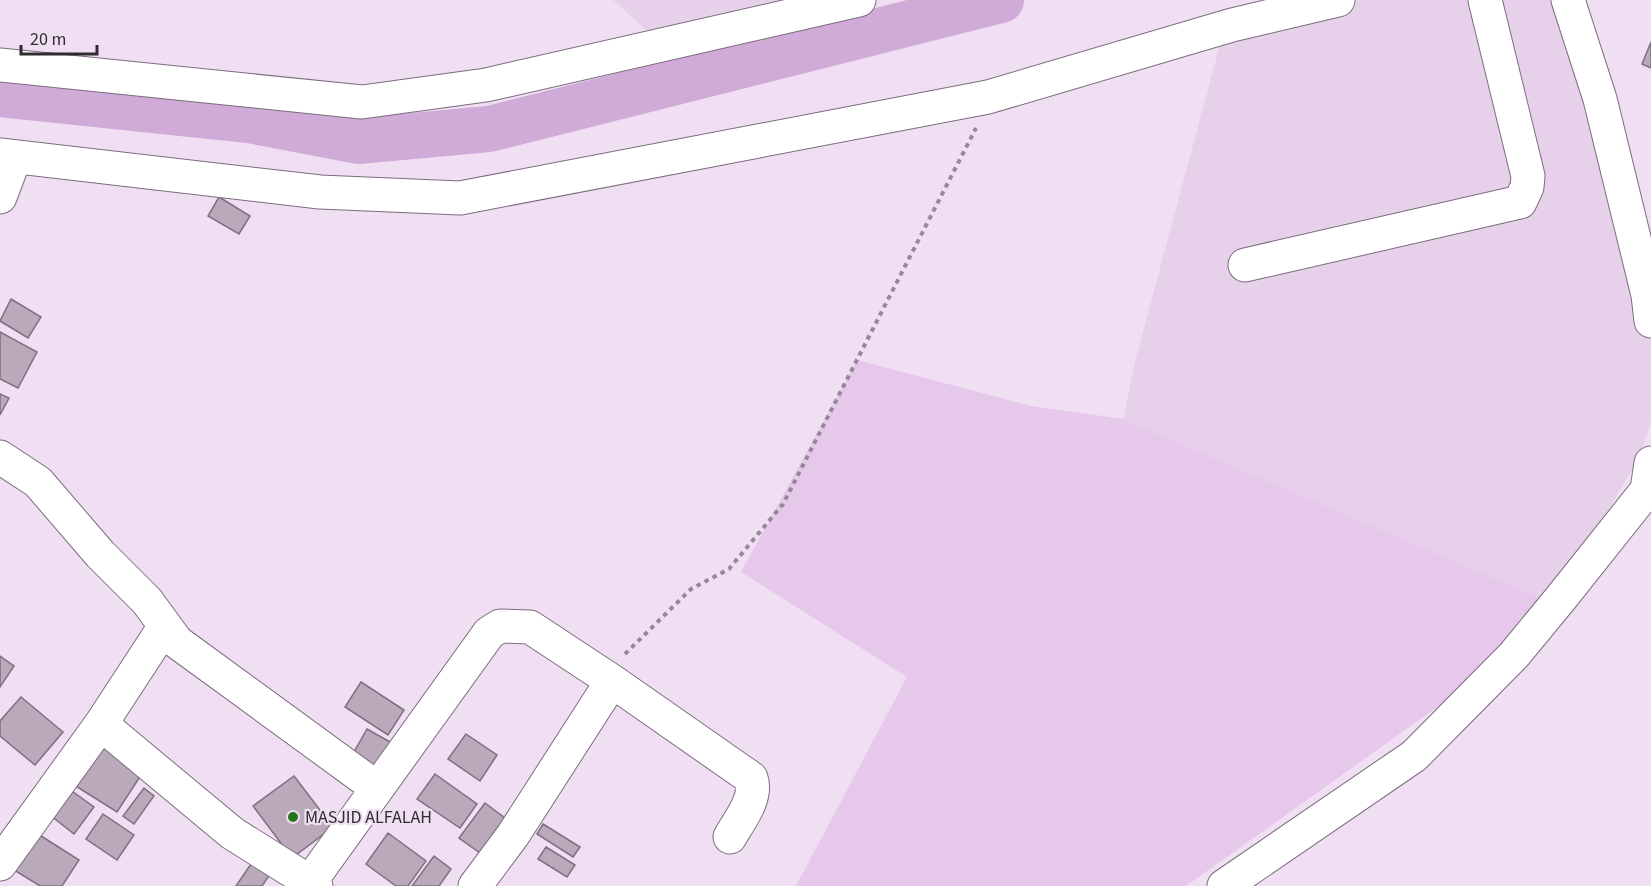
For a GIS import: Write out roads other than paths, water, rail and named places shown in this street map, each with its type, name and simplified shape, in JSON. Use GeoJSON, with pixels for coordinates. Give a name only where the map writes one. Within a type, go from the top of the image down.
{"type":"FeatureCollection","features":[{"type":"Feature","properties":{"kind":"street"},"geometry":{"type":"LineString","coordinates":[[0,65],[362,102],[486,85],[859,0]]}},
{"type":"Feature","properties":{"kind":"street"},"geometry":{"type":"LineString","coordinates":[[0,196],[8,156],[320,192],[459,198],[988,97],[1232,25],[1338,0]]}},
{"type":"Feature","properties":{"kind":"street"},"geometry":{"type":"LineString","coordinates":[[1245,266],[1520,202],[1527,187],[1528,177],[1485,0]]}},
{"type":"Feature","properties":{"kind":"street"},"geometry":{"type":"LineString","coordinates":[[1568,0],[1600,99],[1648,295],[1651,321]]}},
{"type":"Feature","properties":{"kind":"street"},"geometry":{"type":"LineString","coordinates":[[0,457],[38,482],[100,554],[147,601],[177,642],[201,662],[377,788]]}},
{"type":"Feature","properties":{"kind":"street"},"geometry":{"type":"LineString","coordinates":[[1224,886],[1414,756],[1514,655],[1650,482]]}},
{"type":"Feature","properties":{"kind":"street"},"geometry":{"type":"LineString","coordinates":[[0,864],[102,724],[165,626]]}},
{"type":"Feature","properties":{"kind":"street"},"geometry":{"type":"LineString","coordinates":[[102,724],[232,833],[313,884],[377,788],[489,633],[500,626],[530,627],[751,778],[754,788],[752,796],[730,837]]}},
{"type":"Feature","properties":{"kind":"street"},"geometry":{"type":"LineString","coordinates":[[475,886],[513,836],[612,681]]}},
{"type":"Feature","properties":{"kind":"waterway"},"geometry":{"type":"LineString","coordinates":[[0,94],[249,120],[358,141],[489,129],[1001,0]]}},
{"type":"Feature","properties":{"kind":"place","name":"MASJID ALFALAH"},"geometry":{"type":"Point","coordinates":[293,817]}}]}
